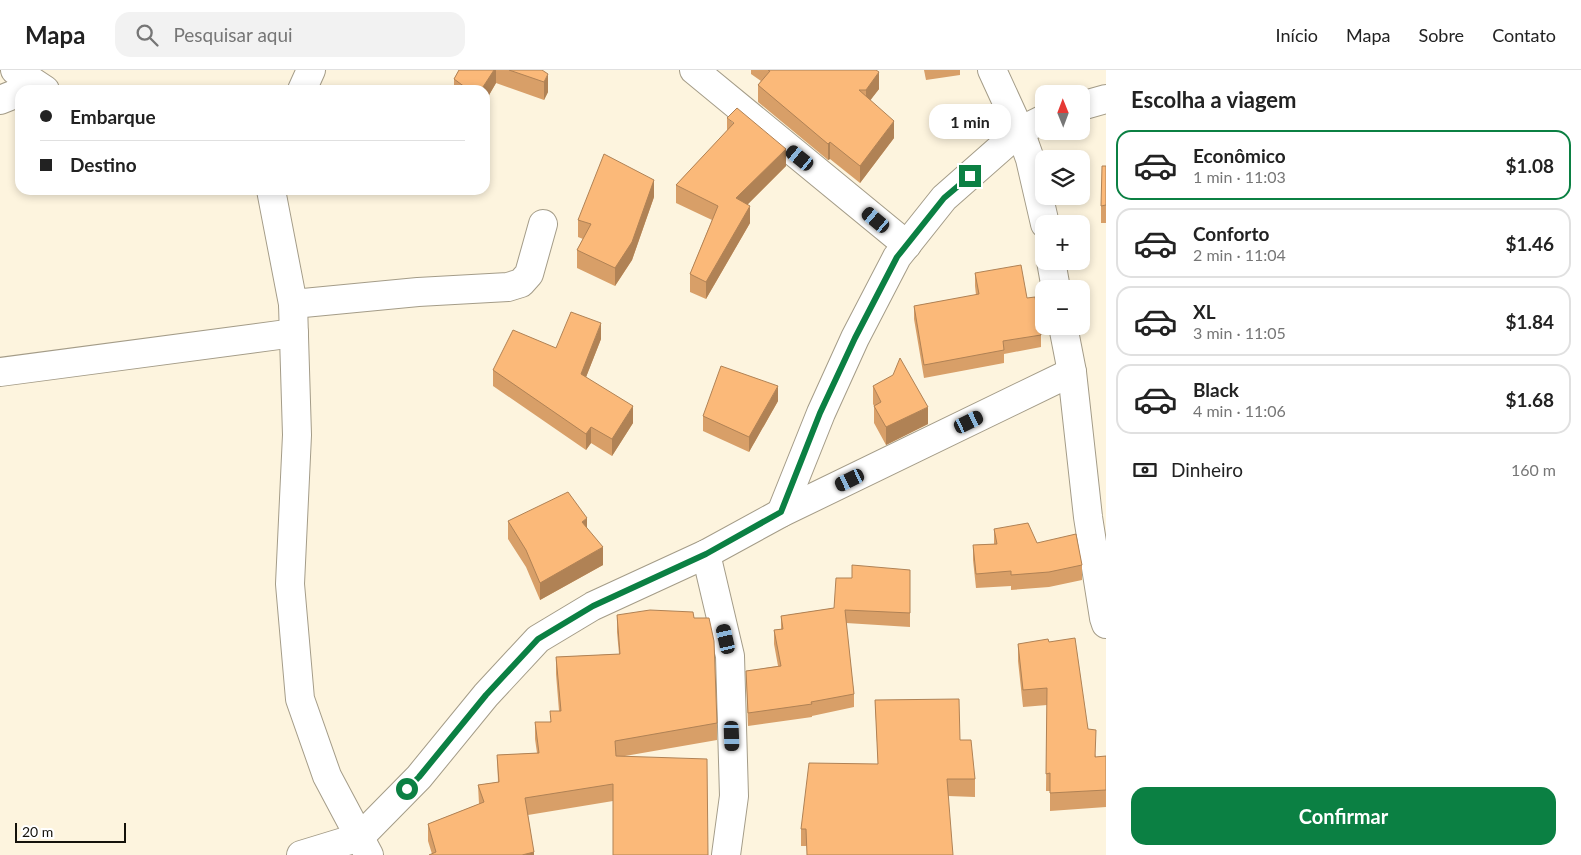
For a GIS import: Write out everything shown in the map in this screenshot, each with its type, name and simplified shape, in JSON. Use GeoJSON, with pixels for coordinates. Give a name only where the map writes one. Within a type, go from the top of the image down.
{"type":"FeatureCollection","features":[{"type":"Feature","properties":{"kind":"street"},"geometry":{"type":"LineString","coordinates":[[304,85],[311,70]]}},
{"type":"Feature","properties":{"kind":"street"},"geometry":{"type":"LineString","coordinates":[[694,70],[907,245]]}},
{"type":"Feature","properties":{"kind":"street"},"geometry":{"type":"LineString","coordinates":[[992,70],[1032,125],[1030,159],[1043,215]]}},
{"type":"Feature","properties":{"kind":"street"},"geometry":{"type":"LineString","coordinates":[[0,100],[15,92]]}},
{"type":"Feature","properties":{"kind":"street"},"geometry":{"type":"LineString","coordinates":[[1090,103],[1106,99]]}},
{"type":"Feature","properties":{"kind":"street"},"geometry":{"type":"LineString","coordinates":[[781,512],[820,413],[897,257],[944,198],[1032,125]]}},
{"type":"Feature","properties":{"kind":"street"},"geometry":{"type":"LineString","coordinates":[[270,195],[293,304],[297,435],[290,584],[300,699],[327,776],[364,846]]}},
{"type":"Feature","properties":{"kind":"street"},"geometry":{"type":"LineString","coordinates":[[293,304],[418,292],[508,287],[521,283],[529,274],[543,224]]}},
{"type":"Feature","properties":{"kind":"street"},"geometry":{"type":"LineString","coordinates":[[0,372],[294,333]]}},
{"type":"Feature","properties":{"kind":"street"},"geometry":{"type":"LineString","coordinates":[[1065,335],[1072,372],[1088,517],[1105,620]]}},
{"type":"Feature","properties":{"kind":"street"},"geometry":{"type":"LineString","coordinates":[[301,855],[364,846],[486,695],[538,639],[593,606],[706,554],[781,512],[1072,372]]}},
{"type":"Feature","properties":{"kind":"street"},"geometry":{"type":"LineString","coordinates":[[706,554],[730,656],[734,796],[726,855]]}},
{"type":"Feature","properties":{"kind":"building"},"geometry":{"type":"Polygon","coordinates":[[[459,70],[494,70],[484,85],[462,85],[454,79],[459,70]]]}},
{"type":"Feature","properties":{"kind":"building"},"geometry":{"type":"Polygon","coordinates":[[[509,70],[542,70],[548,74],[544,82],[509,70]]]}},
{"type":"Feature","properties":{"kind":"building"},"geometry":{"type":"Polygon","coordinates":[[[768,70],[876,70],[879,72],[866,90],[859,90],[894,121],[860,166],[830,142],[828,144],[758,85],[770,71],[768,70]]]}},
{"type":"Feature","properties":{"kind":"building"},"geometry":{"type":"Polygon","coordinates":[[[737,108],[786,149],[736,198],[750,206],[706,282],[690,274],[718,206],[676,185],[734,123],[727,118],[737,108]]]}},
{"type":"Feature","properties":{"kind":"building"},"geometry":{"type":"Polygon","coordinates":[[[604,154],[654,180],[632,242],[615,268],[577,250],[591,224],[578,220],[604,154]]]}},
{"type":"Feature","properties":{"kind":"building"},"geometry":{"type":"Polygon","coordinates":[[[1102,166],[1106,166],[1106,205],[1101,206],[1102,166]]]}},
{"type":"Feature","properties":{"kind":"building"},"geometry":{"type":"Polygon","coordinates":[[[1021,265],[1027,298],[1035,297],[1035,335],[1041,335],[1003,341],[1004,350],[924,365],[914,306],[979,294],[975,273],[1021,265]]]}},
{"type":"Feature","properties":{"kind":"building"},"geometry":{"type":"Polygon","coordinates":[[[571,312],[601,323],[581,374],[633,406],[612,439],[591,427],[586,434],[493,370],[513,330],[556,348],[571,312]]]}},
{"type":"Feature","properties":{"kind":"building"},"geometry":{"type":"Polygon","coordinates":[[[900,358],[928,407],[886,427],[874,406],[881,402],[873,386],[893,375],[900,358]]]}},
{"type":"Feature","properties":{"kind":"building"},"geometry":{"type":"Polygon","coordinates":[[[721,366],[778,386],[749,437],[703,416],[721,366]]]}},
{"type":"Feature","properties":{"kind":"building"},"geometry":{"type":"Polygon","coordinates":[[[568,492],[587,518],[582,522],[603,547],[540,583],[526,550],[508,521],[568,492]]]}},
{"type":"Feature","properties":{"kind":"building"},"geometry":{"type":"Polygon","coordinates":[[[1028,523],[1037,543],[1076,534],[1082,565],[1049,572],[1011,575],[1011,571],[976,574],[973,545],[997,544],[994,529],[1028,523]]]}},
{"type":"Feature","properties":{"kind":"building"},"geometry":{"type":"Polygon","coordinates":[[[852,565],[910,570],[910,613],[845,610],[854,694],[811,702],[812,704],[748,713],[746,671],[781,666],[774,630],[783,629],[781,616],[834,608],[836,578],[852,578],[852,565]]]}},
{"type":"Feature","properties":{"kind":"building"},"geometry":{"type":"Polygon","coordinates":[[[650,610],[693,612],[694,618],[709,618],[714,641],[717,723],[615,741],[616,756],[707,759],[708,855],[613,855],[613,784],[525,798],[534,852],[522,855],[429,855],[436,852],[428,824],[484,802],[478,785],[499,782],[497,755],[539,753],[535,722],[551,722],[550,711],[561,711],[556,657],[620,654],[617,615],[650,610]]]}},
{"type":"Feature","properties":{"kind":"building"},"geometry":{"type":"Polygon","coordinates":[[[1075,638],[1088,729],[1096,730],[1095,757],[1106,756],[1106,790],[1050,793],[1050,773],[1046,774],[1047,688],[1023,690],[1018,644],[1048,639],[1049,642],[1075,638]]]}},
{"type":"Feature","properties":{"kind":"building"},"geometry":{"type":"Polygon","coordinates":[[[959,699],[960,740],[971,740],[975,779],[947,779],[953,855],[807,855],[806,829],[801,829],[809,763],[878,764],[875,700],[959,699]]]}},
{"type":"Feature","properties":{"kind":"route"},"geometry":{"type":"LineString","coordinates":[[407,789],[486,695],[538,639],[593,606],[706,554],[781,512],[820,413],[855,338],[897,257],[944,198],[970,176]]}}]}
